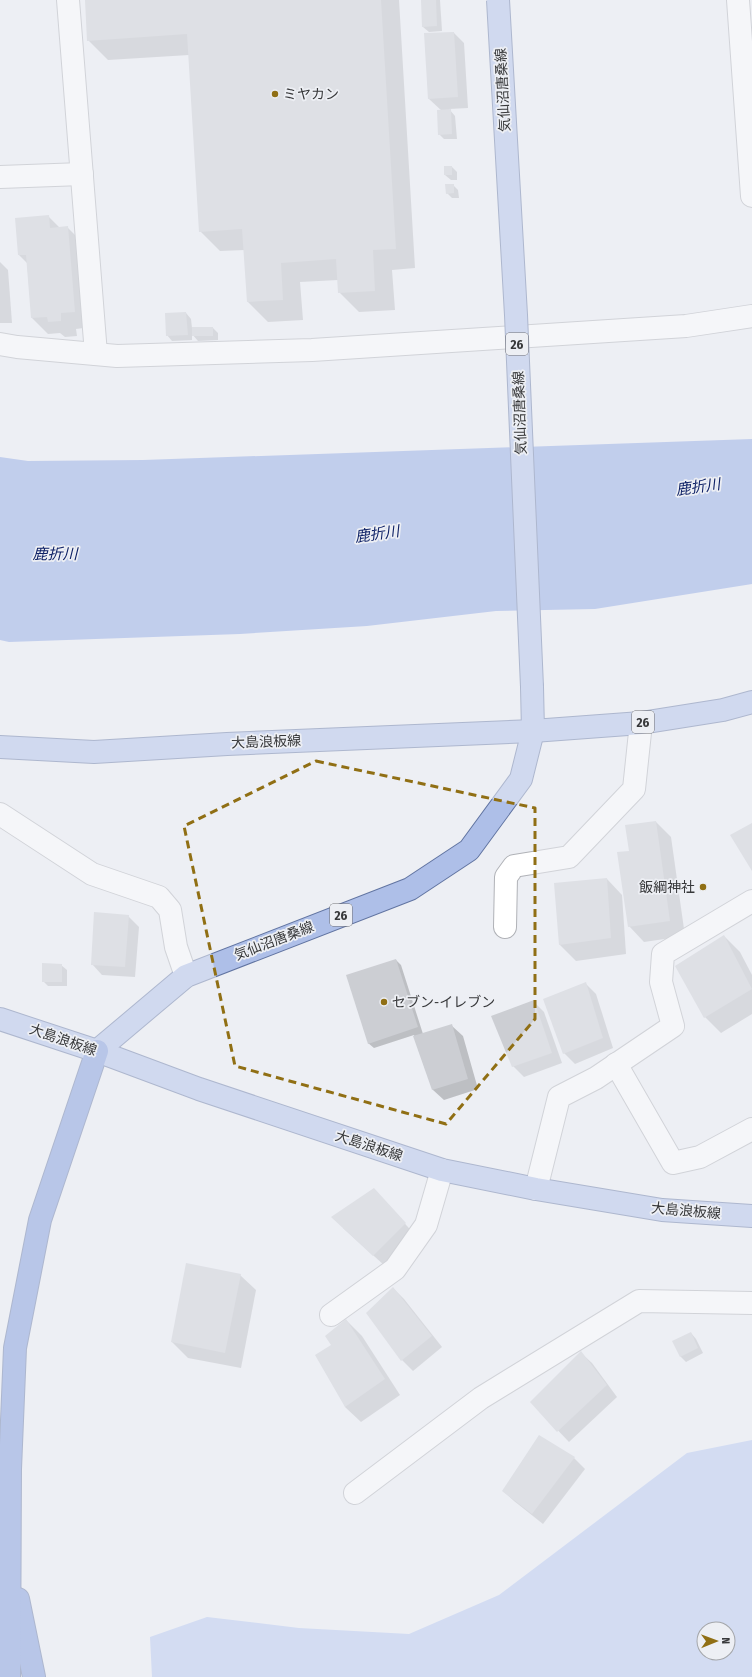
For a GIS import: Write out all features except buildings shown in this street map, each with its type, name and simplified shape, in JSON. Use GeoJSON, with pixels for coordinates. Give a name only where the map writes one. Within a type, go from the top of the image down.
{"type":"FeatureCollection","features":[{"type":"Feature","properties":{"kind":"highway"},"geometry":{"type":"LineString","coordinates":[[9,1677],[10,1469],[15,1348],[40,1220],[97,1051]]}},
{"type":"Feature","properties":{"kind":"highway"},"geometry":{"type":"LineString","coordinates":[[9,1554],[34,1677]]}},
{"type":"Feature","properties":{"kind":"main road","name":"気仙沼唐桑線"},"geometry":{"type":"LineString","coordinates":[[97,1051],[186,976],[410,889],[469,850],[521,779],[533,731],[532,688],[516,315],[498,0]]}},
{"type":"Feature","properties":{"kind":"main road","name":"26"},"geometry":{"type":"LineString","coordinates":[[533,731],[641,723],[723,710],[752,702]]}},
{"type":"Feature","properties":{"kind":"main road","name":"大島浪板線"},"geometry":{"type":"LineString","coordinates":[[0,747],[94,752],[227,744],[533,731]]}},
{"type":"Feature","properties":{"kind":"main road","name":"大島浪板線"},"geometry":{"type":"LineString","coordinates":[[0,1019],[97,1051],[199,1089],[442,1170],[536,1189],[662,1210],[752,1216]]}},
{"type":"Feature","properties":{"kind":"street"},"geometry":{"type":"LineString","coordinates":[[68,0],[96,354]]}},
{"type":"Feature","properties":{"kind":"street"},"geometry":{"type":"LineString","coordinates":[[738,0],[752,196]]}},
{"type":"Feature","properties":{"kind":"street"},"geometry":{"type":"LineString","coordinates":[[0,177],[82,174]]}},
{"type":"Feature","properties":{"kind":"street"},"geometry":{"type":"LineString","coordinates":[[0,344],[17,348],[117,356],[312,350],[686,326],[752,316]]}},
{"type":"Feature","properties":{"kind":"street"},"geometry":{"type":"LineString","coordinates":[[505,927],[506,877],[514,866],[569,857],[634,790],[641,723]]}},
{"type":"Feature","properties":{"kind":"street"},"geometry":{"type":"LineString","coordinates":[[0,814],[92,874],[159,897],[170,910],[176,947],[186,976]]}},
{"type":"Feature","properties":{"kind":"street"},"geometry":{"type":"LineString","coordinates":[[536,1189],[559,1097],[596,1078],[673,1026],[661,982],[664,954],[752,901]]}},
{"type":"Feature","properties":{"kind":"street"},"geometry":{"type":"LineString","coordinates":[[616,1064],[673,1163],[700,1157],[752,1129]]}},
{"type":"Feature","properties":{"kind":"street"},"geometry":{"type":"LineString","coordinates":[[331,1315],[395,1269],[426,1225],[442,1170]]}},
{"type":"Feature","properties":{"kind":"street"},"geometry":{"type":"LineString","coordinates":[[355,1493],[481,1398],[639,1301],[752,1303]]}},
{"type":"Feature","properties":{"kind":"highlighted area"},"geometry":{"type":"Polygon","coordinates":[[[316,761],[535,808],[535,1019],[446,1124],[235,1066],[184,826],[316,761]]]}},
{"type":"Feature","properties":{"kind":"shaded area"},"geometry":{"type":"Polygon","coordinates":[[[752,1440],[752,1677],[152,1677],[150,1637],[207,1617],[299,1628],[409,1634],[499,1595],[687,1453],[752,1440]]]}},
{"type":"Feature","properties":{"kind":"water","name":"鹿折川"},"geometry":{"type":"Polygon","coordinates":[[[752,439],[752,584],[595,609],[496,611],[367,626],[240,634],[9,642],[0,640],[0,457],[28,461],[143,460],[752,439]]]}},
{"type":"Feature","properties":{"kind":"place","name":"ミヤカン"},"geometry":{"type":"Point","coordinates":[275,94]}},
{"type":"Feature","properties":{"kind":"place","name":"飯綱神社"},"geometry":{"type":"Point","coordinates":[703,887]}},
{"type":"Feature","properties":{"kind":"place","name":"セブン-イレブン"},"geometry":{"type":"Point","coordinates":[384,1002]}}]}
